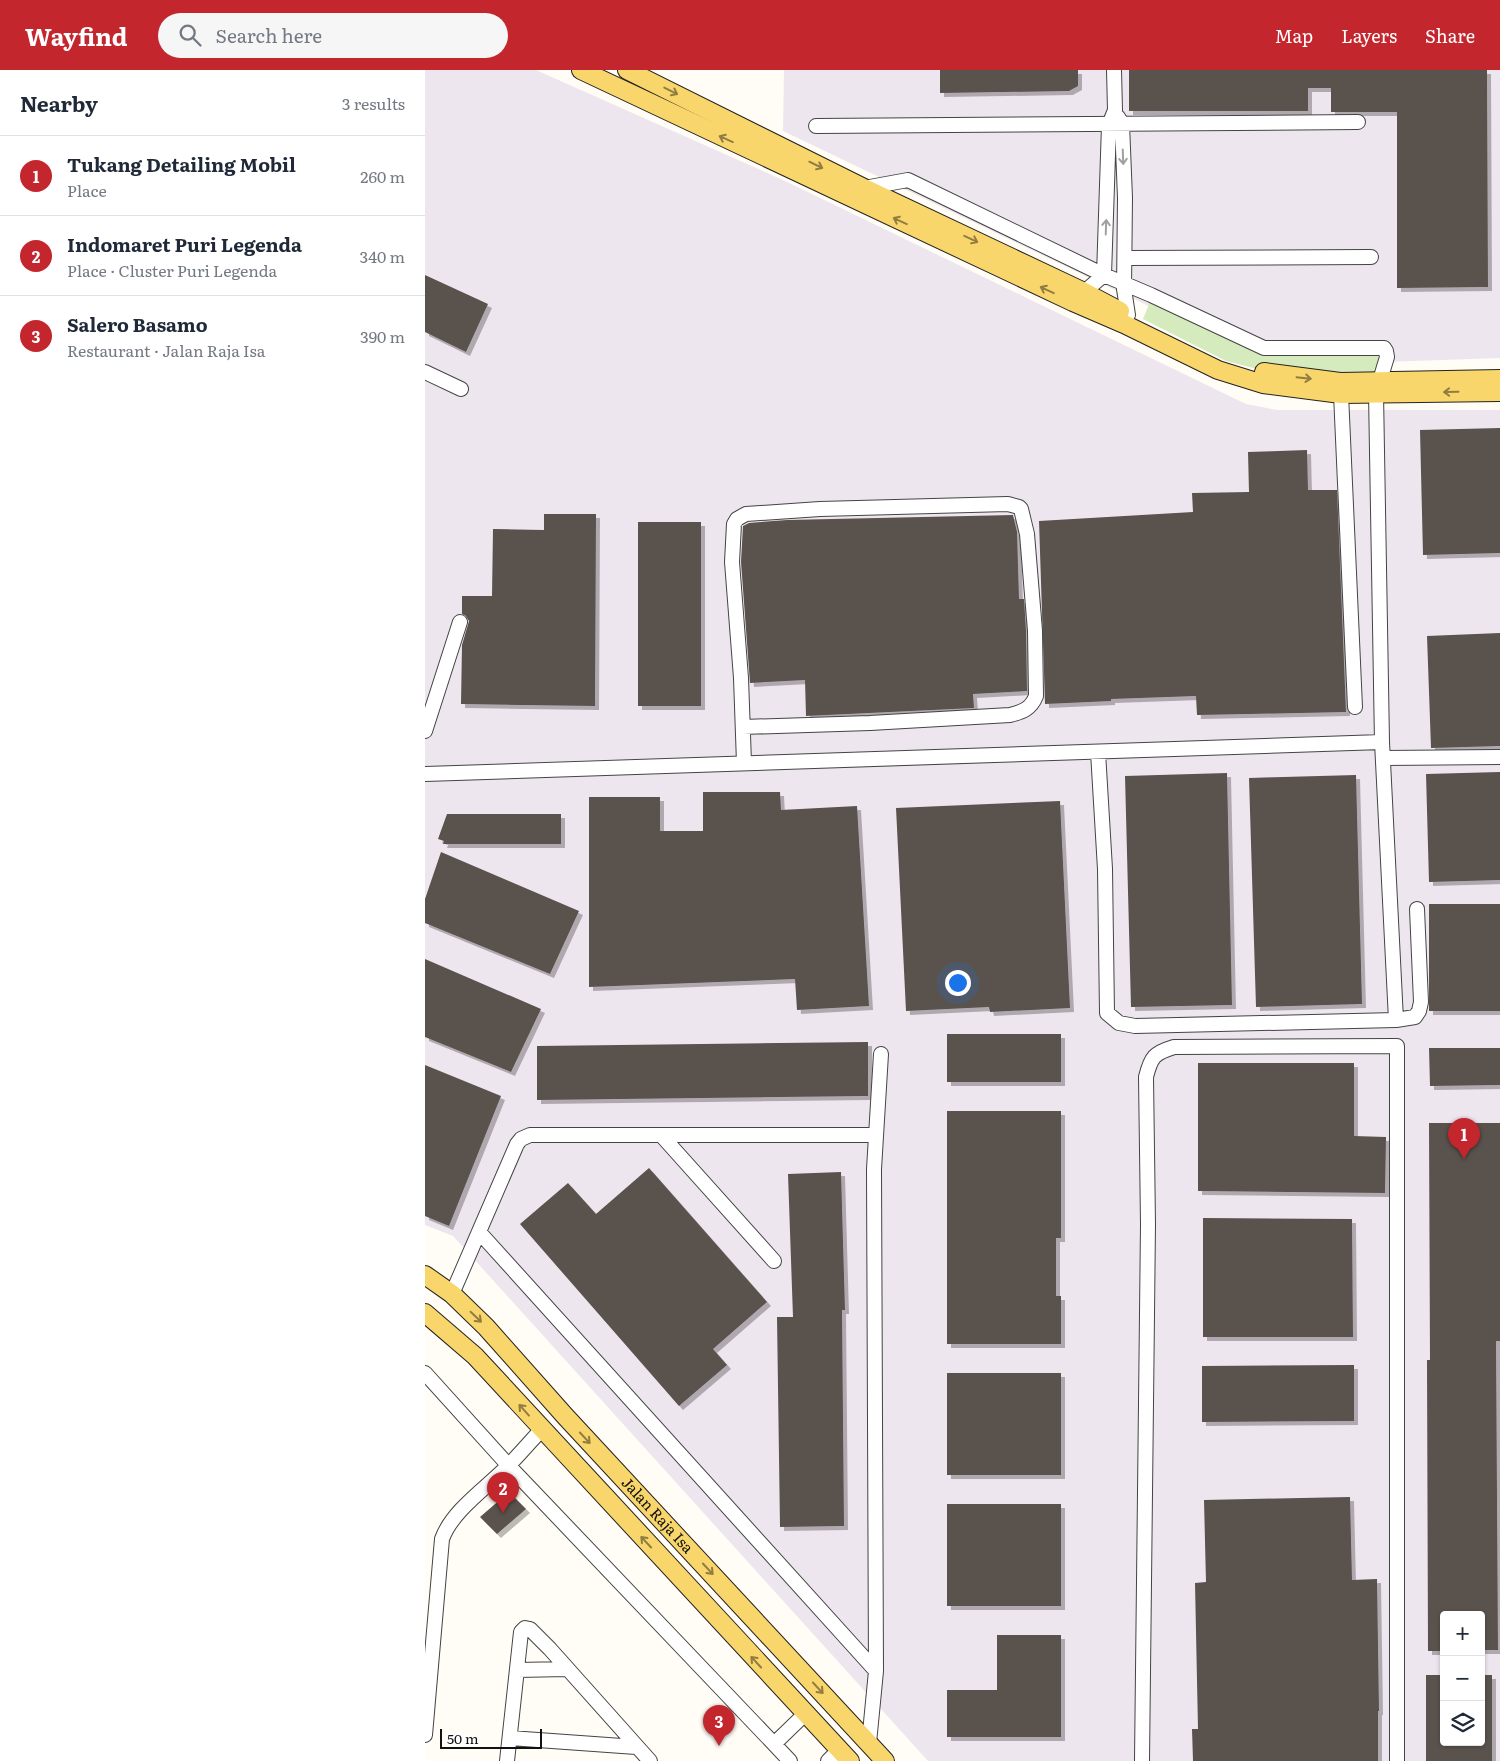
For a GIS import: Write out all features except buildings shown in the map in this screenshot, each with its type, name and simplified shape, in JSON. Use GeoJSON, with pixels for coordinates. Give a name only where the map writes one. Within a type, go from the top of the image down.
{"type":"FeatureCollection","features":[{"type":"Feature","properties":{"kind":"main road"},"geometry":{"type":"LineString","coordinates":[[581,70],[616,77],[637,96],[1078,297],[1126,320],[1218,370],[1271,385],[1341,394],[1378,387],[1500,379]]}},
{"type":"Feature","properties":{"kind":"main road"},"geometry":{"type":"LineString","coordinates":[[627,70],[646,74],[863,188],[1078,297]]}},
{"type":"Feature","properties":{"kind":"main road"},"geometry":{"type":"LineString","coordinates":[[1126,320],[1226,360],[1267,373],[1378,387],[1500,392]]}},
{"type":"Feature","properties":{"kind":"main road","name":"Jalan Raja Isa"},"geometry":{"type":"LineString","coordinates":[[425,1275],[452,1294],[486,1327],[565,1416],[885,1761]]}},
{"type":"Feature","properties":{"kind":"main road","name":"Jalan Raja Isa"},"geometry":{"type":"LineString","coordinates":[[425,1313],[475,1356],[805,1714],[839,1757]]}},
{"type":"Feature","properties":{"kind":"street"},"geometry":{"type":"LineString","coordinates":[[1078,297],[1104,275],[1115,124],[1114,70]]}},
{"type":"Feature","properties":{"kind":"street"},"geometry":{"type":"LineString","coordinates":[[637,96],[646,74]]}},
{"type":"Feature","properties":{"kind":"street"},"geometry":{"type":"LineString","coordinates":[[816,126],[1359,122]]}},
{"type":"Feature","properties":{"kind":"street"},"geometry":{"type":"LineString","coordinates":[[1115,124],[1125,198],[1126,320]]}},
{"type":"Feature","properties":{"kind":"street"},"geometry":{"type":"LineString","coordinates":[[863,188],[908,180],[1104,275],[1264,348],[1384,348],[1387,351],[1378,387],[1382,742],[1396,1020]]}},
{"type":"Feature","properties":{"kind":"street"},"geometry":{"type":"LineString","coordinates":[[1125,258],[1371,257]]}},
{"type":"Feature","properties":{"kind":"street"},"geometry":{"type":"LineString","coordinates":[[425,372],[461,389]]}},
{"type":"Feature","properties":{"kind":"street"},"geometry":{"type":"LineString","coordinates":[[1341,394],[1355,707]]}},
{"type":"Feature","properties":{"kind":"street"},"geometry":{"type":"LineString","coordinates":[[743,726],[870,723],[1010,716],[1028,709],[1037,696],[1035,631],[1027,534],[1021,509],[1007,504],[820,509],[740,516],[735,524],[732,562],[744,763]]}},
{"type":"Feature","properties":{"kind":"street"},"geometry":{"type":"LineString","coordinates":[[425,731],[461,622]]}},
{"type":"Feature","properties":{"kind":"street"},"geometry":{"type":"LineString","coordinates":[[425,774],[1382,742]]}},
{"type":"Feature","properties":{"kind":"street"},"geometry":{"type":"LineString","coordinates":[[1098,752],[1105,869],[1107,1012],[1119,1022],[1135,1026],[1396,1020],[1415,1017],[1420,1008],[1417,908]]}},
{"type":"Feature","properties":{"kind":"street"},"geometry":{"type":"LineString","coordinates":[[1383,758],[1500,757]]}},
{"type":"Feature","properties":{"kind":"street"},"geometry":{"type":"LineString","coordinates":[[1142,1761],[1148,1224],[1146,1076],[1149,1064],[1154,1056],[1163,1050],[1174,1047],[1397,1046],[1397,1761]]}},
{"type":"Feature","properties":{"kind":"street"},"geometry":{"type":"LineString","coordinates":[[869,1743],[877,1671],[874,1179],[881,1054]]}},
{"type":"Feature","properties":{"kind":"street"},"geometry":{"type":"LineString","coordinates":[[452,1294],[517,1144],[525,1137],[538,1135],[875,1135]]}},
{"type":"Feature","properties":{"kind":"street"},"geometry":{"type":"LineString","coordinates":[[662,1136],[774,1261]]}},
{"type":"Feature","properties":{"kind":"street"},"geometry":{"type":"LineString","coordinates":[[480,1233],[877,1671]]}},
{"type":"Feature","properties":{"kind":"street"},"geometry":{"type":"LineString","coordinates":[[425,1373],[509,1466],[790,1761]]}},
{"type":"Feature","properties":{"kind":"street"},"geometry":{"type":"LineString","coordinates":[[425,1735],[442,1539],[448,1525],[455,1516],[509,1466],[542,1430]]}},
{"type":"Feature","properties":{"kind":"street"},"geometry":{"type":"LineString","coordinates":[[507,1761],[521,1632],[525,1628],[530,1629],[550,1648],[650,1761]]}},
{"type":"Feature","properties":{"kind":"street"},"geometry":{"type":"LineString","coordinates":[[517,1670],[567,1669]]}},
{"type":"Feature","properties":{"kind":"street"},"geometry":{"type":"LineString","coordinates":[[774,1744],[805,1714]]}},
{"type":"Feature","properties":{"kind":"street"},"geometry":{"type":"LineString","coordinates":[[510,1738],[636,1747]]}},
{"type":"Feature","properties":{"kind":"shaded area"},"geometry":{"type":"Polygon","coordinates":[[[425,70],[536,70],[783,180],[1246,404],[1277,410],[1500,410],[1500,1761],[928,1761],[453,1236],[425,1225],[425,70]]]}},
{"type":"Feature","properties":{"kind":"shaded area"},"geometry":{"type":"Polygon","coordinates":[[[784,70],[1500,70],[1500,358],[1384,362],[1277,361],[1232,346],[783,131],[784,70]]]}},
{"type":"Feature","properties":{"kind":"green space"},"geometry":{"type":"Polygon","coordinates":[[[1152,297],[1264,352],[1378,355],[1378,371],[1357,379],[1273,373],[1226,361],[1143,319],[1152,297]]]}},
{"type":"Feature","properties":{"kind":"place","name":"Tukang Detailing Mobil"},"geometry":{"type":"Point","coordinates":[1464,1159]}},
{"type":"Feature","properties":{"kind":"place","name":"Indomaret Puri Legenda"},"geometry":{"type":"Point","coordinates":[503,1513]}},
{"type":"Feature","properties":{"kind":"place","name":"Salero Basamo"},"geometry":{"type":"Point","coordinates":[719,1746]}}]}
